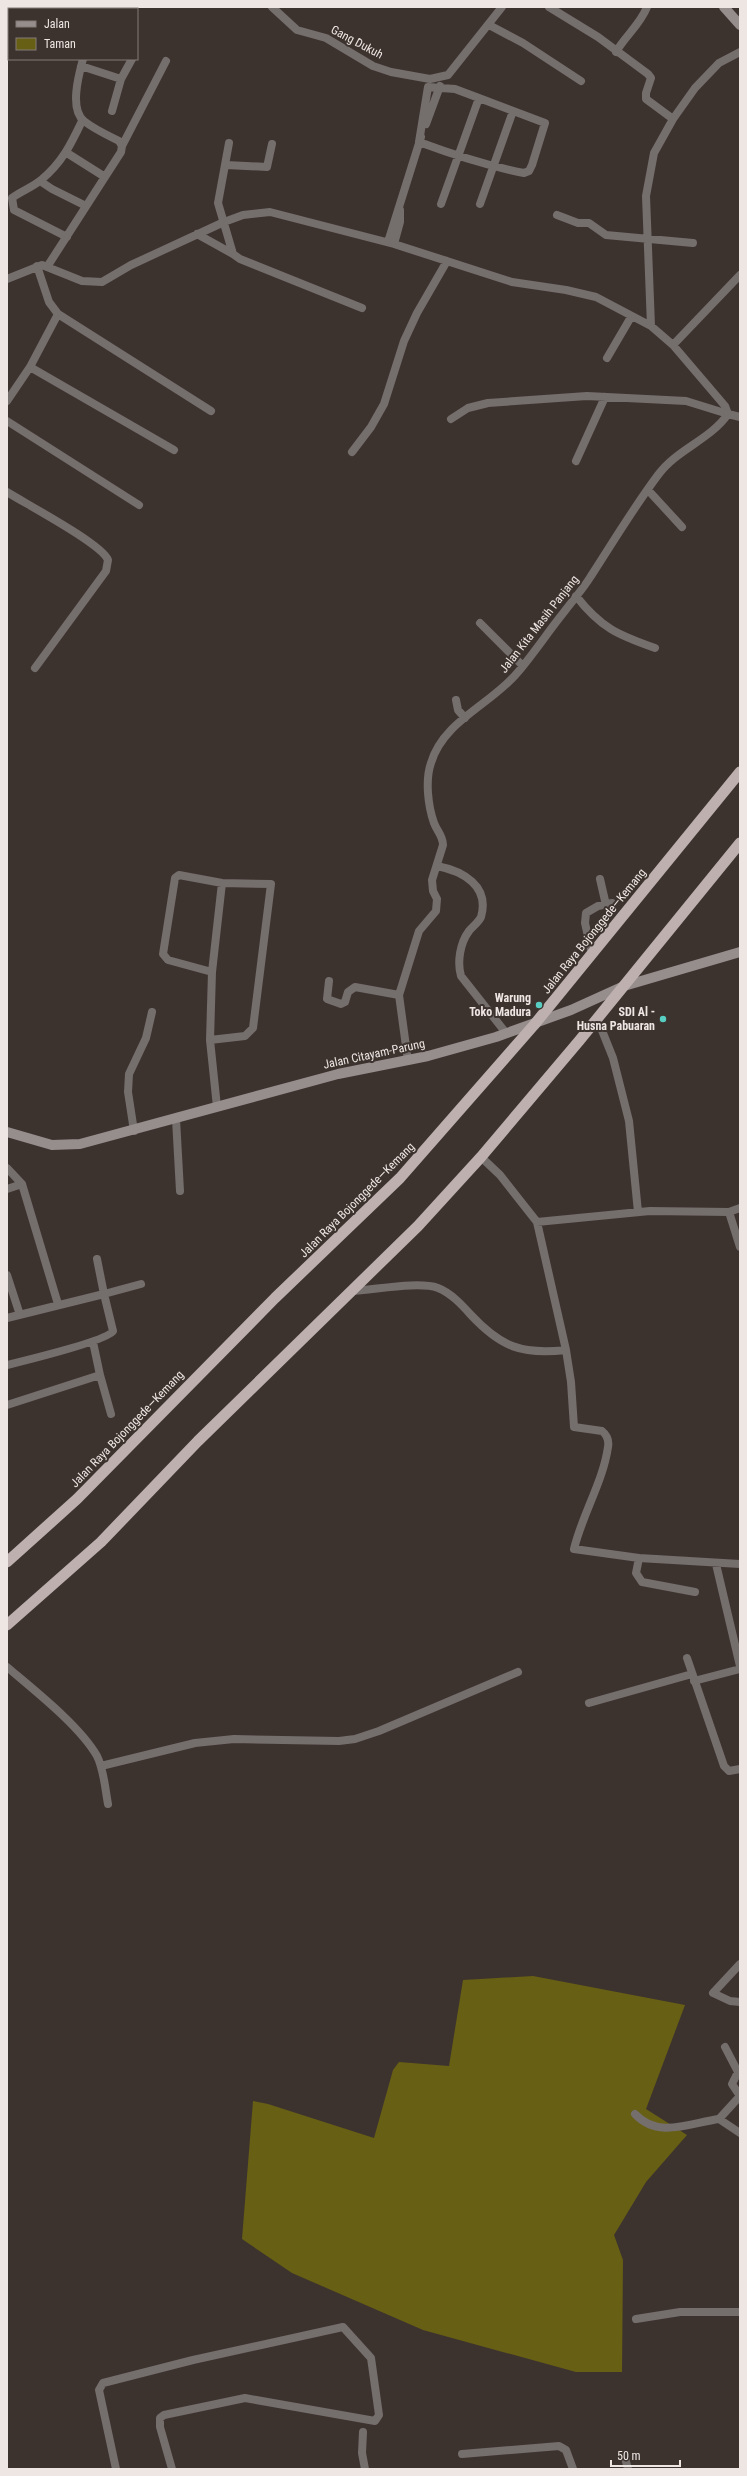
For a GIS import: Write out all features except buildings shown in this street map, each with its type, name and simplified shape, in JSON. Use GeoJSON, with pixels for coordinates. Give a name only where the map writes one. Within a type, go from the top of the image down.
{"type":"FeatureCollection","features":[{"type":"Feature","properties":{"kind":"highway","name":"Jalan Raya Bojonggede—Kemang"},"geometry":{"type":"LineString","coordinates":[[7,1562],[77,1499],[275,1298],[400,1178],[534,1025],[740,772]]}},
{"type":"Feature","properties":{"kind":"highway"},"geometry":{"type":"LineString","coordinates":[[7,1625],[101,1542],[198,1442],[418,1226],[481,1157],[624,986],[740,843]]}},
{"type":"Feature","properties":{"kind":"main road"},"geometry":{"type":"LineString","coordinates":[[724,7],[740,25]]}},
{"type":"Feature","properties":{"kind":"main road","name":"Jalan Citayam-Parung"},"geometry":{"type":"LineString","coordinates":[[7,1132],[33,1141],[59,1146],[80,1144],[338,1074],[408,1060],[534,1025],[624,986],[740,952]]}},
{"type":"Feature","properties":{"kind":"street","name":"Gang Dukuh"},"geometry":{"type":"LineString","coordinates":[[272,7],[297,30],[326,38],[373,66],[391,72],[430,79],[448,75],[489,25],[498,8]]}},
{"type":"Feature","properties":{"kind":"street"},"geometry":{"type":"LineString","coordinates":[[549,7],[598,37],[616,52],[650,76],[651,79],[646,93],[646,99],[673,119]]}},
{"type":"Feature","properties":{"kind":"street"},"geometry":{"type":"LineString","coordinates":[[616,52],[625,38],[636,27],[647,7]]}},
{"type":"Feature","properties":{"kind":"street"},"geometry":{"type":"LineString","coordinates":[[489,25],[523,43],[581,81]]}},
{"type":"Feature","properties":{"kind":"street"},"geometry":{"type":"LineString","coordinates":[[651,326],[646,196],[650,163],[656,146],[673,119],[703,79],[719,64],[740,52]]}},
{"type":"Feature","properties":{"kind":"street"},"geometry":{"type":"LineString","coordinates":[[112,111],[121,79],[131,60]]}},
{"type":"Feature","properties":{"kind":"street"},"geometry":{"type":"LineString","coordinates":[[47,267],[121,152],[122,146],[166,61]]}},
{"type":"Feature","properties":{"kind":"street"},"geometry":{"type":"LineString","coordinates":[[121,79],[82,63],[75,88],[78,110],[82,121],[119,142],[122,146]]}},
{"type":"Feature","properties":{"kind":"street"},"geometry":{"type":"LineString","coordinates":[[391,243],[400,205],[419,142],[428,87],[440,86],[479,98],[545,123],[532,165],[529,171],[524,173],[493,167],[419,142]]}},
{"type":"Feature","properties":{"kind":"street"},"geometry":{"type":"LineString","coordinates":[[441,204],[479,98]]}},
{"type":"Feature","properties":{"kind":"street"},"geometry":{"type":"LineString","coordinates":[[480,204],[513,110]]}},
{"type":"Feature","properties":{"kind":"street"},"geometry":{"type":"LineString","coordinates":[[66,237],[14,210],[12,198],[40,181],[67,154],[82,121]]}},
{"type":"Feature","properties":{"kind":"street"},"geometry":{"type":"LineString","coordinates":[[229,144],[218,203],[233,254]]}},
{"type":"Feature","properties":{"kind":"street"},"geometry":{"type":"LineString","coordinates":[[226,165],[267,167],[272,144]]}},
{"type":"Feature","properties":{"kind":"street"},"geometry":{"type":"LineString","coordinates":[[67,154],[105,177]]}},
{"type":"Feature","properties":{"kind":"street"},"geometry":{"type":"LineString","coordinates":[[40,181],[52,189],[86,206]]}},
{"type":"Feature","properties":{"kind":"street"},"geometry":{"type":"LineString","coordinates":[[7,279],[37,266],[47,267],[82,282],[102,282],[131,265],[224,222],[243,215],[270,212],[391,243],[512,282],[566,290],[596,297],[631,317],[651,326],[673,345],[725,406],[728,414]]}},
{"type":"Feature","properties":{"kind":"street"},"geometry":{"type":"LineString","coordinates":[[557,215],[578,223],[589,223],[603,234],[647,237],[693,243]]}},
{"type":"Feature","properties":{"kind":"street"},"geometry":{"type":"LineString","coordinates":[[197,234],[240,259],[362,308]]}},
{"type":"Feature","properties":{"kind":"street"},"geometry":{"type":"LineString","coordinates":[[352,452],[371,427],[384,404],[404,341],[417,313],[447,261]]}},
{"type":"Feature","properties":{"kind":"street"},"geometry":{"type":"LineString","coordinates":[[37,266],[49,302],[58,314],[211,411]]}},
{"type":"Feature","properties":{"kind":"street"},"geometry":{"type":"LineString","coordinates":[[673,345],[740,275]]}},
{"type":"Feature","properties":{"kind":"street"},"geometry":{"type":"LineString","coordinates":[[7,401],[30,367],[58,314]]}},
{"type":"Feature","properties":{"kind":"street"},"geometry":{"type":"LineString","coordinates":[[607,358],[631,317]]}},
{"type":"Feature","properties":{"kind":"street"},"geometry":{"type":"LineString","coordinates":[[30,367],[174,450]]}},
{"type":"Feature","properties":{"kind":"street"},"geometry":{"type":"LineString","coordinates":[[576,461],[605,397]]}},
{"type":"Feature","properties":{"kind":"street"},"geometry":{"type":"LineString","coordinates":[[451,419],[468,408],[488,403],[533,399],[605,397],[686,402],[740,417]]}},
{"type":"Feature","properties":{"kind":"street","name":"Jalan Kita Masih Panjang"},"geometry":{"type":"LineString","coordinates":[[408,1060],[399,995],[419,931],[436,911],[437,899],[433,891],[432,880],[437,866],[443,839],[431,813],[429,769],[438,747],[465,718],[508,682],[523,666],[576,596],[658,475],[676,456],[711,433],[728,414]]}},
{"type":"Feature","properties":{"kind":"street"},"geometry":{"type":"LineString","coordinates":[[7,421],[139,505]]}},
{"type":"Feature","properties":{"kind":"street"},"geometry":{"type":"LineString","coordinates":[[648,490],[682,527]]}},
{"type":"Feature","properties":{"kind":"street"},"geometry":{"type":"LineString","coordinates":[[7,492],[87,541],[104,553],[108,560],[106,571],[35,668]]}},
{"type":"Feature","properties":{"kind":"street"},"geometry":{"type":"LineString","coordinates":[[576,596],[601,624],[624,637],[655,648]]}},
{"type":"Feature","properties":{"kind":"street"},"geometry":{"type":"LineString","coordinates":[[480,623],[523,666]]}},
{"type":"Feature","properties":{"kind":"street"},"geometry":{"type":"LineString","coordinates":[[456,700],[458,710],[465,718]]}},
{"type":"Feature","properties":{"kind":"street"},"geometry":{"type":"LineString","coordinates":[[437,866],[453,869],[471,880],[482,896],[480,917],[462,943],[460,971],[461,976],[506,1033]]}},
{"type":"Feature","properties":{"kind":"street"},"geometry":{"type":"LineString","coordinates":[[210,1040],[245,1036],[253,1028],[272,886],[269,883],[222,883],[179,875],[175,878],[162,951],[168,960],[212,972]]}},
{"type":"Feature","properties":{"kind":"street"},"geometry":{"type":"LineString","coordinates":[[592,955],[585,923],[586,913],[609,904],[600,878]]}},
{"type":"Feature","properties":{"kind":"street"},"geometry":{"type":"LineString","coordinates":[[217,1107],[210,1040],[212,972],[222,883]]}},
{"type":"Feature","properties":{"kind":"street"},"geometry":{"type":"LineString","coordinates":[[329,981],[327,998],[341,1004],[344,1003],[350,989],[355,987],[399,995]]}},
{"type":"Feature","properties":{"kind":"street"},"geometry":{"type":"LineString","coordinates":[[134,1130],[128,1092],[128,1074],[146,1038],[152,1012]]}},
{"type":"Feature","properties":{"kind":"street"},"geometry":{"type":"LineString","coordinates":[[597,1018],[613,1058],[628,1114],[638,1212]]}},
{"type":"Feature","properties":{"kind":"street"},"geometry":{"type":"LineString","coordinates":[[176,1119],[180,1191]]}},
{"type":"Feature","properties":{"kind":"street"},"geometry":{"type":"LineString","coordinates":[[481,1157],[500,1175],[537,1222],[566,1350],[571,1382],[574,1427],[602,1431],[607,1437],[608,1447],[574,1549],[639,1558],[716,1564],[740,1564]]}},
{"type":"Feature","properties":{"kind":"street"},"geometry":{"type":"LineString","coordinates":[[7,1168],[22,1184],[58,1304]]}},
{"type":"Feature","properties":{"kind":"street"},"geometry":{"type":"LineString","coordinates":[[7,1189],[22,1184]]}},
{"type":"Feature","properties":{"kind":"street"},"geometry":{"type":"LineString","coordinates":[[537,1222],[638,1212],[729,1212],[740,1208]]}},
{"type":"Feature","properties":{"kind":"street"},"geometry":{"type":"LineString","coordinates":[[729,1212],[740,1247]]}},
{"type":"Feature","properties":{"kind":"street"},"geometry":{"type":"LineString","coordinates":[[7,1365],[93,1342],[110,1335],[113,1331],[97,1259]]}},
{"type":"Feature","properties":{"kind":"street"},"geometry":{"type":"LineString","coordinates":[[7,1275],[20,1315]]}},
{"type":"Feature","properties":{"kind":"street"},"geometry":{"type":"LineString","coordinates":[[7,1318],[141,1284]]}},
{"type":"Feature","properties":{"kind":"street"},"geometry":{"type":"LineString","coordinates":[[351,1291],[415,1285],[437,1288],[452,1297],[495,1337],[512,1346],[542,1353],[566,1350]]}},
{"type":"Feature","properties":{"kind":"street"},"geometry":{"type":"LineString","coordinates":[[93,1342],[100,1375],[111,1414]]}},
{"type":"Feature","properties":{"kind":"street"},"geometry":{"type":"LineString","coordinates":[[7,1405],[100,1375]]}},
{"type":"Feature","properties":{"kind":"street"},"geometry":{"type":"LineString","coordinates":[[639,1558],[636,1573],[642,1582],[695,1592]]}},
{"type":"Feature","properties":{"kind":"street"},"geometry":{"type":"LineString","coordinates":[[589,1703],[693,1677],[740,1668],[716,1564]]}},
{"type":"Feature","properties":{"kind":"street"},"geometry":{"type":"LineString","coordinates":[[687,1658],[724,1766],[729,1771],[740,1769]]}},
{"type":"Feature","properties":{"kind":"street"},"geometry":{"type":"LineString","coordinates":[[7,1667],[70,1724],[92,1750],[101,1766],[108,1804]]}},
{"type":"Feature","properties":{"kind":"street"},"geometry":{"type":"LineString","coordinates":[[101,1766],[126,1758],[195,1743],[234,1739],[339,1741],[354,1739],[402,1722],[518,1672]]}},
{"type":"Feature","properties":{"kind":"street"},"geometry":{"type":"LineString","coordinates":[[740,1964],[713,1993],[730,2001],[740,2002]]}},
{"type":"Feature","properties":{"kind":"street"},"geometry":{"type":"LineString","coordinates":[[635,2114],[648,2125],[667,2129],[719,2119],[740,2096],[732,2084],[738,2072],[725,2047]]}},
{"type":"Feature","properties":{"kind":"street"},"geometry":{"type":"LineString","coordinates":[[719,2119],[740,2133]]}},
{"type":"Feature","properties":{"kind":"street"},"geometry":{"type":"LineString","coordinates":[[636,2319],[680,2312],[740,2312]]}},
{"type":"Feature","properties":{"kind":"street"},"geometry":{"type":"LineString","coordinates":[[116,2469],[99,2390],[103,2383],[193,2360],[343,2327],[371,2358],[379,2415],[374,2421],[245,2398],[226,2400],[161,2417],[160,2427],[172,2469]]}},
{"type":"Feature","properties":{"kind":"street"},"geometry":{"type":"LineString","coordinates":[[363,2432],[362,2453],[365,2469]]}},
{"type":"Feature","properties":{"kind":"street"},"geometry":{"type":"LineString","coordinates":[[462,2454],[562,2447],[566,2450],[573,2469]]}},
{"type":"Feature","properties":{"kind":"street"},"geometry":{"type":"LineString","coordinates":[[625,2458],[628,2469]]}},
{"type":"Feature","properties":{"kind":"green space"},"geometry":{"type":"Polygon","coordinates":[[[533,1976],[685,2005],[646,2109],[687,2135],[646,2182],[614,2235],[623,2260],[622,2372],[576,2372],[423,2330],[292,2273],[242,2239],[253,2101],[268,2104],[374,2138],[393,2070],[399,2062],[449,2066],[463,1980],[533,1976]]]}},
{"type":"Feature","properties":{"kind":"place","name":"Warung Toko Madura"},"geometry":{"type":"Point","coordinates":[539,1005]}},
{"type":"Feature","properties":{"kind":"place","name":"SDI Al - Husna Pabuaran"},"geometry":{"type":"Point","coordinates":[663,1019]}}]}
